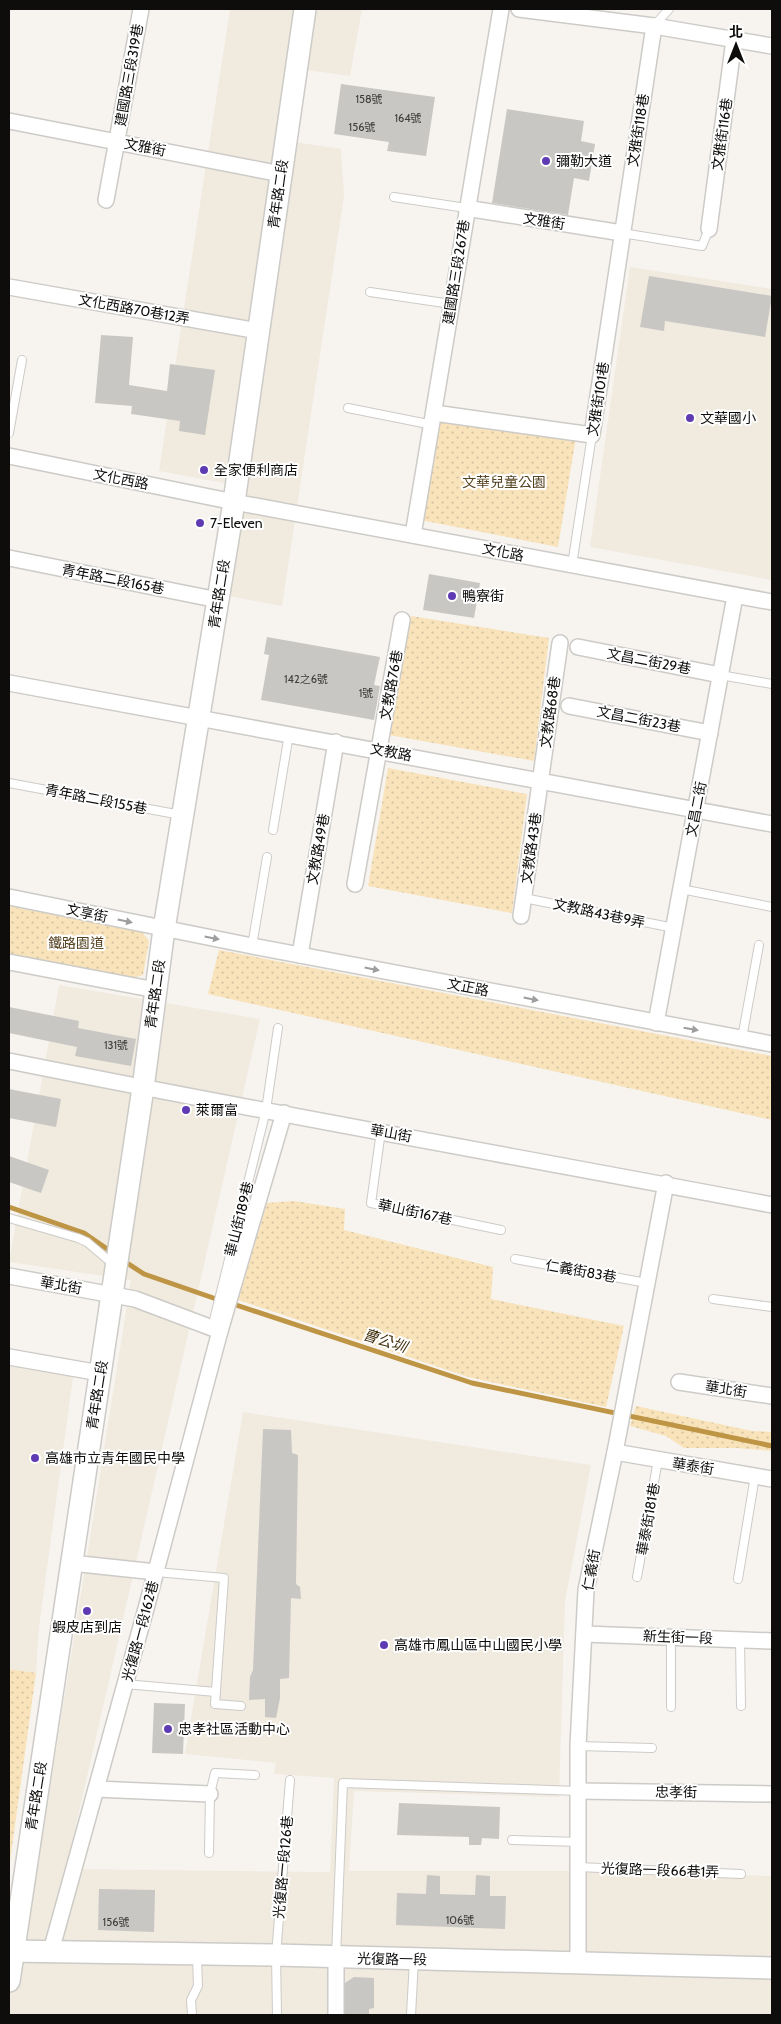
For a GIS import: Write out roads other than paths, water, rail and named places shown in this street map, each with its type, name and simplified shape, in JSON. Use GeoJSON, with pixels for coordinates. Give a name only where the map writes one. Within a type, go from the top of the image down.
{"type":"FeatureCollection","features":[{"type":"Feature","properties":{"kind":"street","name":"建國路三段319巷"},"geometry":{"type":"LineString","coordinates":[[106,200],[141,9]]}},
{"type":"Feature","properties":{"kind":"street","name":"青年路二段"},"geometry":{"type":"LineString","coordinates":[[9,1981],[11,1951],[118,1259],[164,929],[234,502],[305,9]]}},
{"type":"Feature","properties":{"kind":"street","name":"建國路三段267巷"},"geometry":{"type":"LineString","coordinates":[[413,535],[466,208],[501,9]]}},
{"type":"Feature","properties":{"kind":"street"},"geometry":{"type":"LineString","coordinates":[[519,9],[654,26],[772,46]]}},
{"type":"Feature","properties":{"kind":"street","name":"文雅街118巷"},"geometry":{"type":"LineString","coordinates":[[622,233],[654,26]]}},
{"type":"Feature","properties":{"kind":"street","name":"文雅街116巷"},"geometry":{"type":"LineString","coordinates":[[710,229],[734,40]]}},
{"type":"Feature","properties":{"kind":"street","name":"文雅街"},"geometry":{"type":"LineString","coordinates":[[9,121],[281,174]]}},
{"type":"Feature","properties":{"kind":"street","name":"文雅街"},"geometry":{"type":"LineString","coordinates":[[466,208],[622,233]]}},
{"type":"Feature","properties":{"kind":"street","name":"文雅街101巷"},"geometry":{"type":"LineString","coordinates":[[592,434],[622,233]]}},
{"type":"Feature","properties":{"kind":"street","name":"文化西路70巷12弄"},"geometry":{"type":"LineString","coordinates":[[9,287],[258,331]]}},
{"type":"Feature","properties":{"kind":"street"},"geometry":{"type":"LineString","coordinates":[[433,419],[592,434]]}},
{"type":"Feature","properties":{"kind":"street","name":"文化西路"},"geometry":{"type":"LineString","coordinates":[[9,456],[234,502]]}},
{"type":"Feature","properties":{"kind":"street","name":"文化路"},"geometry":{"type":"LineString","coordinates":[[234,502],[772,602]]}},
{"type":"Feature","properties":{"kind":"street","name":"青年路二段165巷"},"geometry":{"type":"LineString","coordinates":[[9,558],[218,600]]}},
{"type":"Feature","properties":{"kind":"street","name":"文昌二街"},"geometry":{"type":"LineString","coordinates":[[656,1023],[735,596]]}},
{"type":"Feature","properties":{"kind":"street","name":"文教路76巷"},"geometry":{"type":"LineString","coordinates":[[355,884],[402,620]]}},
{"type":"Feature","properties":{"kind":"street","name":"文教路68巷"},"geometry":{"type":"LineString","coordinates":[[541,780],[560,644]]}},
{"type":"Feature","properties":{"kind":"street","name":"文昌二街29巷"},"geometry":{"type":"LineString","coordinates":[[578,647],[720,675]]}},
{"type":"Feature","properties":{"kind":"street","name":"文教路"},"geometry":{"type":"LineString","coordinates":[[9,683],[772,824]]}},
{"type":"Feature","properties":{"kind":"street","name":"文昌二街23巷"},"geometry":{"type":"LineString","coordinates":[[569,706],[710,733]]}},
{"type":"Feature","properties":{"kind":"street","name":"文教路49巷"},"geometry":{"type":"LineString","coordinates":[[300,955],[336,742]]}},
{"type":"Feature","properties":{"kind":"street","name":"文教路43巷"},"geometry":{"type":"LineString","coordinates":[[521,916],[541,780]]}},
{"type":"Feature","properties":{"kind":"street","name":"文享街"},"geometry":{"type":"LineString","coordinates":[[9,897],[164,929]]}},
{"type":"Feature","properties":{"kind":"street","name":"文正路"},"geometry":{"type":"LineString","coordinates":[[164,929],[772,1044]]}},
{"type":"Feature","properties":{"kind":"street"},"geometry":{"type":"LineString","coordinates":[[9,962],[156,990]]}},
{"type":"Feature","properties":{"kind":"street","name":"華山街"},"geometry":{"type":"LineString","coordinates":[[9,1061],[143,1088],[666,1183],[772,1205]]}},
{"type":"Feature","properties":{"kind":"street","name":"光復路一段162巷"},"geometry":{"type":"LineString","coordinates":[[51,1951],[156,1572],[226,1294],[284,1113]]}},
{"type":"Feature","properties":{"kind":"street","name":"仁義街"},"geometry":{"type":"LineString","coordinates":[[578,1964],[578,1746],[586,1590],[615,1452],[666,1183]]}},
{"type":"Feature","properties":{"kind":"street","name":"華北街"},"geometry":{"type":"LineString","coordinates":[[9,1276],[135,1299],[216,1330]]}},
{"type":"Feature","properties":{"kind":"street"},"geometry":{"type":"LineString","coordinates":[[9,1357],[100,1373]]}},
{"type":"Feature","properties":{"kind":"street","name":"華北街"},"geometry":{"type":"LineString","coordinates":[[680,1382],[772,1396]]}},
{"type":"Feature","properties":{"kind":"street","name":"華泰街"},"geometry":{"type":"LineString","coordinates":[[615,1452],[772,1479]]}},
{"type":"Feature","properties":{"kind":"street"},"geometry":{"type":"LineString","coordinates":[[71,1563],[156,1572]]}},
{"type":"Feature","properties":{"kind":"street","name":"新生街一段"},"geometry":{"type":"LineString","coordinates":[[584,1634],[772,1641]]}},
{"type":"Feature","properties":{"kind":"street"},"geometry":{"type":"LineString","coordinates":[[96,1789],[210,1794]]}},
{"type":"Feature","properties":{"kind":"street","name":"忠孝街"},"geometry":{"type":"LineString","coordinates":[[579,1791],[772,1794]]}},
{"type":"Feature","properties":{"kind":"street","name":"光復路一段"},"geometry":{"type":"LineString","coordinates":[[11,1951],[276,1955],[772,1968]]}},
{"type":"Feature","properties":{"kind":"street"},"geometry":{"type":"LineString","coordinates":[[336,1958],[336,2015]]}},
{"type":"Feature","properties":{"kind":"street"},"geometry":{"type":"LineString","coordinates":[[772,1968],[772,1977]]}},
{"type":"Feature","properties":{"kind":"lane"},"geometry":{"type":"LineString","coordinates":[[654,26],[669,9]]}},
{"type":"Feature","properties":{"kind":"lane"},"geometry":{"type":"LineString","coordinates":[[394,197],[466,208]]}},
{"type":"Feature","properties":{"kind":"lane"},"geometry":{"type":"LineString","coordinates":[[622,233],[702,246],[710,229]]}},
{"type":"Feature","properties":{"kind":"lane"},"geometry":{"type":"LineString","coordinates":[[370,292],[451,304]]}},
{"type":"Feature","properties":{"kind":"lane"},"geometry":{"type":"LineString","coordinates":[[9,433],[22,360]]}},
{"type":"Feature","properties":{"kind":"lane"},"geometry":{"type":"LineString","coordinates":[[348,408],[433,419]]}},
{"type":"Feature","properties":{"kind":"lane","name":"文雅街101巷"},"geometry":{"type":"LineString","coordinates":[[572,565],[592,434]]}},
{"type":"Feature","properties":{"kind":"lane"},"geometry":{"type":"LineString","coordinates":[[720,675],[772,684]]}},
{"type":"Feature","properties":{"kind":"lane"},"geometry":{"type":"LineString","coordinates":[[272,830],[289,734]]}},
{"type":"Feature","properties":{"kind":"lane","name":"青年路二段155巷"},"geometry":{"type":"LineString","coordinates":[[9,783],[183,815]]}},
{"type":"Feature","properties":{"kind":"lane"},"geometry":{"type":"LineString","coordinates":[[252,946],[267,857]]}},
{"type":"Feature","properties":{"kind":"lane"},"geometry":{"type":"LineString","coordinates":[[681,889],[772,906]]}},
{"type":"Feature","properties":{"kind":"lane","name":"文教路43巷9弄"},"geometry":{"type":"LineString","coordinates":[[524,898],[674,928]]}},
{"type":"Feature","properties":{"kind":"lane"},"geometry":{"type":"LineString","coordinates":[[742,1038],[759,945]]}},
{"type":"Feature","properties":{"kind":"lane","name":"華山街189巷"},"geometry":{"type":"LineString","coordinates":[[226,1294],[266,1110],[278,1028]]}},
{"type":"Feature","properties":{"kind":"lane","name":"華山街167巷"},"geometry":{"type":"LineString","coordinates":[[381,1131],[371,1203],[501,1230]]}},
{"type":"Feature","properties":{"kind":"lane"},"geometry":{"type":"LineString","coordinates":[[9,1218],[87,1242],[118,1259]]}},
{"type":"Feature","properties":{"kind":"lane","name":"仁義街83巷"},"geometry":{"type":"LineString","coordinates":[[515,1259],[647,1283]]}},
{"type":"Feature","properties":{"kind":"lane"},"geometry":{"type":"LineString","coordinates":[[713,1299],[772,1307]]}},
{"type":"Feature","properties":{"kind":"lane","name":"華泰街181巷"},"geometry":{"type":"LineString","coordinates":[[637,1577],[658,1460]]}},
{"type":"Feature","properties":{"kind":"lane"},"geometry":{"type":"LineString","coordinates":[[738,1579],[755,1476]]}},
{"type":"Feature","properties":{"kind":"lane"},"geometry":{"type":"LineString","coordinates":[[156,1572],[224,1578],[215,1704],[241,1706]]}},
{"type":"Feature","properties":{"kind":"lane"},"geometry":{"type":"LineString","coordinates":[[671,1637],[671,1707]]}},
{"type":"Feature","properties":{"kind":"lane"},"geometry":{"type":"LineString","coordinates":[[740,1640],[741,1706]]}},
{"type":"Feature","properties":{"kind":"lane"},"geometry":{"type":"LineString","coordinates":[[126,1684],[216,1692]]}},
{"type":"Feature","properties":{"kind":"lane"},"geometry":{"type":"LineString","coordinates":[[578,1746],[652,1748]]}},
{"type":"Feature","properties":{"kind":"lane"},"geometry":{"type":"LineString","coordinates":[[209,1853],[210,1794],[215,1773],[255,1775]]}},
{"type":"Feature","properties":{"kind":"lane","name":"光復路一段126巷"},"geometry":{"type":"LineString","coordinates":[[277,2015],[276,1955],[290,1780]]}},
{"type":"Feature","properties":{"kind":"lane"},"geometry":{"type":"LineString","coordinates":[[336,1958],[343,1783],[579,1791]]}},
{"type":"Feature","properties":{"kind":"lane"},"geometry":{"type":"LineString","coordinates":[[512,1840],[579,1842]]}},
{"type":"Feature","properties":{"kind":"lane","name":"光復路一段66巷1弄"},"geometry":{"type":"LineString","coordinates":[[578,1867],[741,1874]]}},
{"type":"Feature","properties":{"kind":"lane"},"geometry":{"type":"LineString","coordinates":[[192,2015],[191,2000],[198,1986],[197,1954]]}},
{"type":"Feature","properties":{"kind":"lane"},"geometry":{"type":"LineString","coordinates":[[411,2015],[414,1960]]}},
{"type":"Feature","properties":{"kind":"waterway","name":"曹公圳"},"geometry":{"type":"LineString","coordinates":[[9,1207],[84,1233],[113,1253]]}},
{"type":"Feature","properties":{"kind":"waterway","name":"曹公圳"},"geometry":{"type":"LineString","coordinates":[[124,1261],[144,1274],[222,1301]]}},
{"type":"Feature","properties":{"kind":"waterway","name":"曹公圳"},"geometry":{"type":"LineString","coordinates":[[230,1303],[472,1383],[772,1446]]}},
{"type":"Feature","properties":{"kind":"place","name":"彌勒大道"},"geometry":{"type":"Point","coordinates":[546,161]}},
{"type":"Feature","properties":{"kind":"place","name":"文華國小"},"geometry":{"type":"Point","coordinates":[690,418]}},
{"type":"Feature","properties":{"kind":"place","name":"全家便利商店"},"geometry":{"type":"Point","coordinates":[204,470]}},
{"type":"Feature","properties":{"kind":"place","name":"7-Eleven"},"geometry":{"type":"Point","coordinates":[200,523]}},
{"type":"Feature","properties":{"kind":"place","name":"鴨寮街"},"geometry":{"type":"Point","coordinates":[452,596]}},
{"type":"Feature","properties":{"kind":"place","name":"萊爾富"},"geometry":{"type":"Point","coordinates":[186,1110]}},
{"type":"Feature","properties":{"kind":"place","name":"高雄市立青年國民中學"},"geometry":{"type":"Point","coordinates":[35,1458]}},
{"type":"Feature","properties":{"kind":"place","name":"蝦皮店到店"},"geometry":{"type":"Point","coordinates":[87,1611]}},
{"type":"Feature","properties":{"kind":"place","name":"高雄市鳳山區中山國民小學"},"geometry":{"type":"Point","coordinates":[384,1645]}},
{"type":"Feature","properties":{"kind":"place","name":"忠孝社區活動中心"},"geometry":{"type":"Point","coordinates":[168,1729]}},
{"type":"Feature","properties":{"kind":"park label","name":"文華兒童公園"},"geometry":{"type":"Point","coordinates":[504,482]}},
{"type":"Feature","properties":{"kind":"park label","name":"鐵路園道"},"geometry":{"type":"Point","coordinates":[76,943]}}]}
